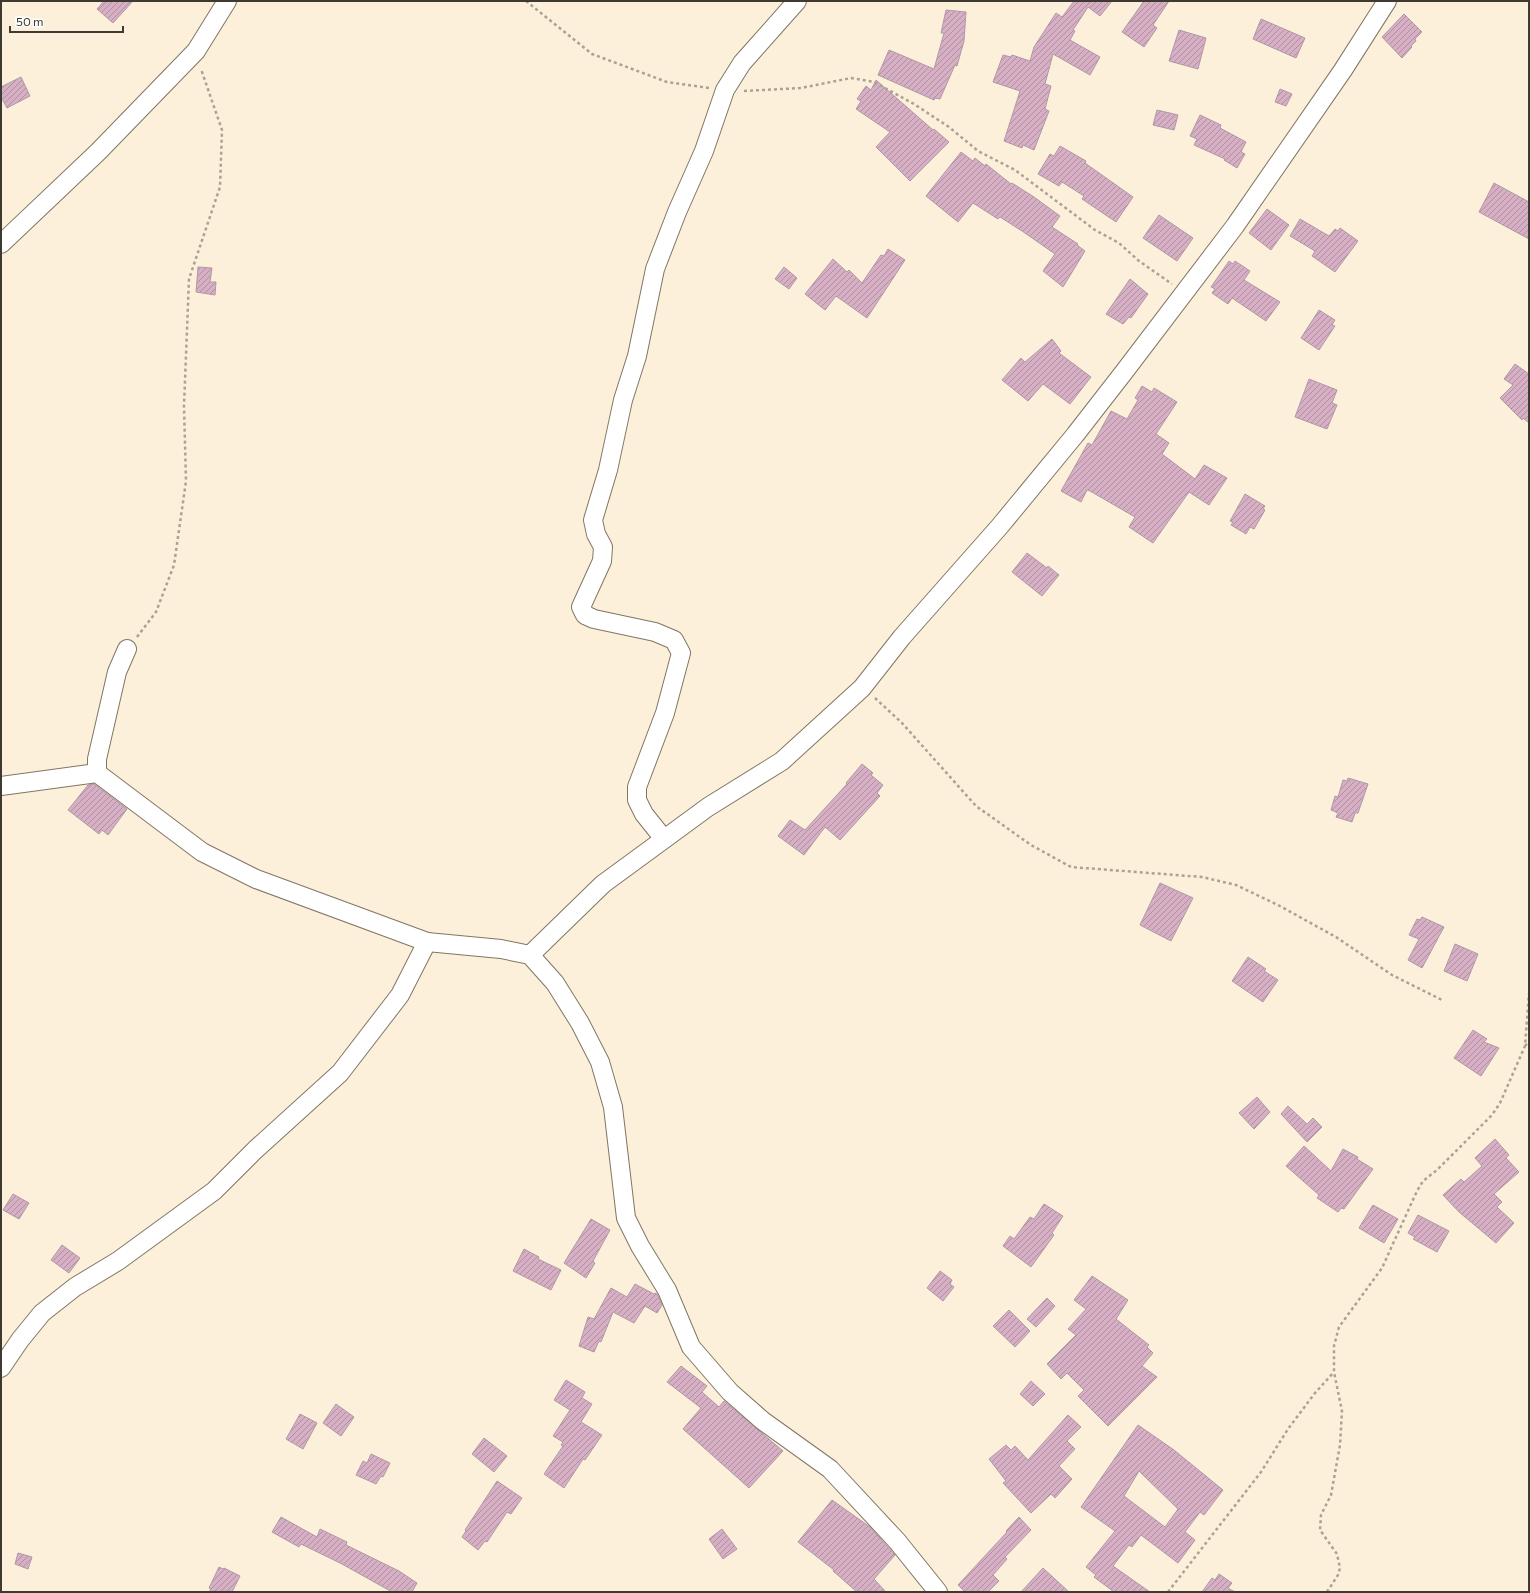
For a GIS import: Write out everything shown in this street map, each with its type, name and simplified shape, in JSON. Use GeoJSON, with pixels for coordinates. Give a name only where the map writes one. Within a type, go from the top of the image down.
{"type":"FeatureCollection","features":[{"type":"Feature","properties":{"kind":"street"},"geometry":{"type":"LineString","coordinates":[[1,244],[98,152],[196,51],[227,1]]}},
{"type":"Feature","properties":{"kind":"street"},"geometry":{"type":"LineString","coordinates":[[664,839],[644,814],[637,800],[637,787],[665,714],[681,653],[674,640],[655,632],[594,619],[585,614],[581,607],[602,561],[603,547],[596,534],[592,520],[608,470],[623,400],[637,356],[655,269],[677,212],[704,151],[725,90],[742,63],[797,1]]}},
{"type":"Feature","properties":{"kind":"street"},"geometry":{"type":"LineString","coordinates":[[530,955],[603,884],[708,806],[782,761],[862,688],[902,637],[1000,526],[1075,435],[1235,226],[1343,70],[1388,1]]}},
{"type":"Feature","properties":{"kind":"street"},"geometry":{"type":"LineString","coordinates":[[97,773],[97,759],[117,672],[127,650]]}},
{"type":"Feature","properties":{"kind":"street"},"geometry":{"type":"LineString","coordinates":[[1,786],[97,773],[202,852],[256,878],[427,942],[501,949],[530,955],[555,983],[580,1023],[600,1062],[613,1107],[626,1218],[640,1246],[667,1290],[691,1347],[730,1392],[763,1421],[830,1469],[897,1541],[938,1592]]}},
{"type":"Feature","properties":{"kind":"street"},"geometry":{"type":"LineString","coordinates":[[1,1368],[20,1340],[42,1313],[75,1287],[118,1261],[214,1190],[255,1150],[340,1073],[400,995],[427,942]]}},
{"type":"Feature","properties":{"kind":"path"},"geometry":{"type":"LineString","coordinates":[[526,1],[592,54],[667,82],[725,90],[758,91],[801,88],[851,78],[874,82],[914,104],[949,127],[978,151],[1015,170],[1094,230],[1119,243],[1139,261],[1184,292]]}},
{"type":"Feature","properties":{"kind":"path"},"geometry":{"type":"LineString","coordinates":[[127,650],[156,612],[174,565],[186,481],[184,406],[188,279],[220,187],[222,130],[196,51]]}},
{"type":"Feature","properties":{"kind":"path"},"geometry":{"type":"LineString","coordinates":[[862,688],[902,723],[976,806],[1031,845],[1071,867],[1202,877],[1236,886],[1278,905],[1336,937],[1392,975],[1444,1001]]}},
{"type":"Feature","properties":{"kind":"path"},"geometry":{"type":"LineString","coordinates":[[1327,1592],[1338,1575],[1340,1568],[1337,1554],[1320,1530],[1321,1515],[1331,1495],[1340,1445],[1342,1411],[1334,1372],[1334,1346],[1339,1327],[1382,1268],[1423,1181],[1437,1170],[1492,1115],[1500,1102],[1524,1046],[1529,993]]}},
{"type":"Feature","properties":{"kind":"path"},"geometry":{"type":"LineString","coordinates":[[1524,1046],[1529,1041]]}},
{"type":"Feature","properties":{"kind":"path"},"geometry":{"type":"LineString","coordinates":[[1168,1592],[1261,1472],[1288,1429],[1315,1393],[1334,1372]]}},
{"type":"Feature","properties":{"kind":"building"},"geometry":{"type":"Polygon","coordinates":[[[104,1],[133,1],[113,23],[97,9],[104,1]]]}},
{"type":"Feature","properties":{"kind":"building"},"geometry":{"type":"Polygon","coordinates":[[[1074,1],[1112,1],[1100,16],[1088,7],[1073,30],[1075,31],[1070,40],[1100,57],[1090,75],[1053,54],[1045,84],[1051,86],[1045,109],[1049,111],[1034,150],[1023,145],[1022,148],[1004,141],[1020,91],[993,82],[1003,55],[1011,57],[1012,55],[1030,61],[1034,47],[1056,13],[1062,17],[1074,1]]]}},
{"type":"Feature","properties":{"kind":"building"},"geometry":{"type":"Polygon","coordinates":[[[1144,1],[1169,1],[1153,25],[1157,28],[1144,47],[1122,32],[1144,1]]]}},
{"type":"Feature","properties":{"kind":"building"},"geometry":{"type":"Polygon","coordinates":[[[946,10],[966,12],[964,41],[957,66],[955,65],[940,99],[935,98],[934,100],[878,75],[889,50],[934,69],[944,33],[941,33],[946,10]]]}},
{"type":"Feature","properties":{"kind":"building"},"geometry":{"type":"Polygon","coordinates":[[[1404,14],[1422,32],[1415,39],[1416,41],[1411,46],[1412,47],[1402,58],[1382,37],[1404,14]]]}},
{"type":"Feature","properties":{"kind":"building"},"geometry":{"type":"Polygon","coordinates":[[[1261,19],[1305,38],[1296,58],[1253,39],[1261,19]]]}},
{"type":"Feature","properties":{"kind":"building"},"geometry":{"type":"Polygon","coordinates":[[[1179,30],[1206,38],[1198,69],[1169,61],[1179,30]]]}},
{"type":"Feature","properties":{"kind":"building"},"geometry":{"type":"Polygon","coordinates":[[[21,77],[30,96],[7,108],[1,97],[1,87],[21,77]]]}},
{"type":"Feature","properties":{"kind":"building"},"geometry":{"type":"Polygon","coordinates":[[[876,80],[933,130],[934,129],[949,142],[910,181],[876,147],[890,132],[856,109],[861,101],[857,99],[866,86],[871,90],[876,80]]]}},
{"type":"Feature","properties":{"kind":"building"},"geometry":{"type":"Polygon","coordinates":[[[1280,89],[1292,94],[1286,106],[1275,102],[1280,89]]]}},
{"type":"Feature","properties":{"kind":"building"},"geometry":{"type":"Polygon","coordinates":[[[1157,110],[1178,115],[1174,130],[1153,125],[1157,110]]]}},
{"type":"Feature","properties":{"kind":"building"},"geometry":{"type":"Polygon","coordinates":[[[1200,115],[1221,125],[1220,128],[1246,142],[1241,152],[1245,154],[1237,168],[1224,160],[1225,159],[1194,145],[1197,139],[1190,136],[1200,115]]]}},
{"type":"Feature","properties":{"kind":"building"},"geometry":{"type":"Polygon","coordinates":[[[1060,146],[1086,161],[1085,163],[1133,197],[1116,222],[1082,199],[1084,196],[1062,182],[1059,186],[1038,174],[1050,154],[1054,156],[1060,146]]]}},
{"type":"Feature","properties":{"kind":"building"},"geometry":{"type":"Polygon","coordinates":[[[961,152],[973,161],[975,158],[985,166],[986,164],[1011,184],[1012,183],[1034,197],[1060,216],[1052,227],[1078,244],[1077,245],[1085,251],[1063,287],[1043,271],[1055,254],[1022,231],[1000,217],[998,219],[973,203],[958,222],[926,196],[961,152]]]}},
{"type":"Feature","properties":{"kind":"building"},"geometry":{"type":"Polygon","coordinates":[[[1494,183],[1529,202],[1529,239],[1479,212],[1494,183]]]}},
{"type":"Feature","properties":{"kind":"building"},"geometry":{"type":"Polygon","coordinates":[[[1267,209],[1289,225],[1271,250],[1249,233],[1267,209]]]}},
{"type":"Feature","properties":{"kind":"building"},"geometry":{"type":"Polygon","coordinates":[[[1159,215],[1193,238],[1177,261],[1143,238],[1159,215]]]}},
{"type":"Feature","properties":{"kind":"building"},"geometry":{"type":"Polygon","coordinates":[[[1300,219],[1329,236],[1335,229],[1338,231],[1340,228],[1358,241],[1335,272],[1312,256],[1315,251],[1290,236],[1300,219]]]}},
{"type":"Feature","properties":{"kind":"building"},"geometry":{"type":"Polygon","coordinates":[[[888,249],[905,260],[867,318],[836,296],[825,310],[805,294],[833,259],[847,272],[849,270],[862,283],[881,255],[884,256],[888,249]]]}},
{"type":"Feature","properties":{"kind":"building"},"geometry":{"type":"Polygon","coordinates":[[[1229,261],[1233,264],[1235,261],[1250,271],[1244,280],[1280,302],[1266,321],[1232,298],[1228,304],[1212,293],[1215,289],[1211,287],[1229,261]]]}},
{"type":"Feature","properties":{"kind":"building"},"geometry":{"type":"Polygon","coordinates":[[[198,267],[212,268],[210,282],[216,282],[215,295],[196,292],[198,267]]]}},
{"type":"Feature","properties":{"kind":"building"},"geometry":{"type":"Polygon","coordinates":[[[784,267],[797,278],[789,289],[775,279],[784,267]]]}},
{"type":"Feature","properties":{"kind":"building"},"geometry":{"type":"Polygon","coordinates":[[[1130,279],[1148,294],[1131,318],[1129,317],[1123,324],[1106,314],[1130,279]]]}},
{"type":"Feature","properties":{"kind":"building"},"geometry":{"type":"Polygon","coordinates":[[[1319,310],[1335,320],[1332,325],[1335,326],[1319,350],[1301,338],[1319,310]]]}},
{"type":"Feature","properties":{"kind":"building"},"geometry":{"type":"Polygon","coordinates":[[[1052,339],[1061,351],[1059,353],[1091,377],[1070,404],[1043,384],[1028,401],[1002,380],[1021,358],[1025,362],[1052,339]]]}},
{"type":"Feature","properties":{"kind":"building"},"geometry":{"type":"Polygon","coordinates":[[[1515,364],[1529,374],[1529,423],[1523,418],[1522,420],[1500,398],[1513,385],[1504,379],[1515,364]]]}},
{"type":"Feature","properties":{"kind":"building"},"geometry":{"type":"Polygon","coordinates":[[[1309,379],[1337,390],[1332,403],[1337,405],[1327,429],[1295,417],[1309,379]]]}},
{"type":"Feature","properties":{"kind":"building"},"geometry":{"type":"Polygon","coordinates":[[[1142,386],[1152,392],[1154,388],[1177,402],[1156,434],[1169,443],[1162,454],[1195,479],[1204,465],[1227,478],[1209,505],[1189,492],[1153,543],[1129,527],[1135,517],[1090,491],[1087,490],[1081,502],[1061,491],[1088,443],[1092,445],[1111,411],[1127,419],[1138,400],[1135,398],[1142,386]]]}},
{"type":"Feature","properties":{"kind":"building"},"geometry":{"type":"Polygon","coordinates":[[[1245,494],[1265,506],[1263,509],[1265,510],[1254,529],[1250,527],[1246,534],[1231,525],[1233,522],[1230,521],[1245,494]]]}},
{"type":"Feature","properties":{"kind":"building"},"geometry":{"type":"Polygon","coordinates":[[[1027,553],[1059,575],[1042,596],[1012,572],[1027,553]]]}},
{"type":"Feature","properties":{"kind":"building"},"geometry":{"type":"Polygon","coordinates":[[[862,764],[873,773],[871,775],[883,785],[877,793],[880,796],[840,840],[825,827],[804,855],[778,836],[790,820],[805,830],[847,784],[846,783],[862,764]]]}},
{"type":"Feature","properties":{"kind":"building"},"geometry":{"type":"Polygon","coordinates":[[[1348,778],[1368,784],[1358,813],[1355,813],[1352,822],[1336,817],[1338,813],[1331,810],[1335,796],[1338,797],[1343,780],[1347,781],[1348,778]]]}},
{"type":"Feature","properties":{"kind":"building"},"geometry":{"type":"Polygon","coordinates":[[[94,784],[127,809],[108,835],[102,830],[99,834],[68,810],[88,785],[94,784]]]}},
{"type":"Feature","properties":{"kind":"building"},"geometry":{"type":"Polygon","coordinates":[[[1160,883],[1193,898],[1171,941],[1140,925],[1160,883]]]}},
{"type":"Feature","properties":{"kind":"building"},"geometry":{"type":"Polygon","coordinates":[[[1422,917],[1444,927],[1422,968],[1408,960],[1419,939],[1409,935],[1417,919],[1420,920],[1422,917]]]}},
{"type":"Feature","properties":{"kind":"building"},"geometry":{"type":"Polygon","coordinates":[[[1455,944],[1478,954],[1467,981],[1444,971],[1455,944]]]}},
{"type":"Feature","properties":{"kind":"building"},"geometry":{"type":"Polygon","coordinates":[[[1248,957],[1266,969],[1264,971],[1278,980],[1263,1002],[1232,981],[1248,957]]]}},
{"type":"Feature","properties":{"kind":"building"},"geometry":{"type":"Polygon","coordinates":[[[1473,1030],[1487,1039],[1484,1042],[1499,1048],[1481,1076],[1454,1058],[1473,1030]]]}},
{"type":"Feature","properties":{"kind":"building"},"geometry":{"type":"Polygon","coordinates":[[[1257,1097],[1270,1112],[1254,1129],[1239,1113],[1257,1097]]]}},
{"type":"Feature","properties":{"kind":"building"},"geometry":{"type":"Polygon","coordinates":[[[1288,1106],[1307,1124],[1313,1118],[1322,1127],[1307,1142],[1281,1114],[1288,1106]]]}},
{"type":"Feature","properties":{"kind":"building"},"geometry":{"type":"Polygon","coordinates":[[[1495,1139],[1509,1155],[1506,1158],[1519,1172],[1494,1194],[1502,1202],[1497,1207],[1514,1223],[1496,1243],[1459,1212],[1443,1195],[1461,1179],[1464,1182],[1482,1166],[1475,1158],[1495,1139]]]}},
{"type":"Feature","properties":{"kind":"building"},"geometry":{"type":"Polygon","coordinates":[[[1304,1146],[1331,1171],[1343,1149],[1358,1157],[1357,1159],[1373,1169],[1344,1209],[1341,1208],[1338,1212],[1317,1198],[1319,1195],[1286,1166],[1304,1146]]]}},
{"type":"Feature","properties":{"kind":"building"},"geometry":{"type":"Polygon","coordinates":[[[13,1194],[29,1203],[19,1219],[3,1210],[13,1194]]]}},
{"type":"Feature","properties":{"kind":"building"},"geometry":{"type":"Polygon","coordinates":[[[1044,1204],[1063,1216],[1052,1233],[1054,1235],[1031,1267],[1003,1246],[1010,1236],[1014,1239],[1030,1217],[1034,1219],[1044,1204]]]}},
{"type":"Feature","properties":{"kind":"building"},"geometry":{"type":"Polygon","coordinates":[[[1373,1205],[1398,1219],[1384,1243],[1359,1228],[1373,1205]]]}},
{"type":"Feature","properties":{"kind":"building"},"geometry":{"type":"Polygon","coordinates":[[[1418,1215],[1449,1231],[1437,1252],[1413,1239],[1415,1237],[1408,1233],[1418,1215]]]}},
{"type":"Feature","properties":{"kind":"building"},"geometry":{"type":"Polygon","coordinates":[[[591,1219],[610,1230],[593,1261],[595,1263],[586,1278],[564,1263],[591,1219]]]}},
{"type":"Feature","properties":{"kind":"building"},"geometry":{"type":"Polygon","coordinates":[[[62,1245],[80,1258],[69,1273],[51,1260],[62,1245]]]}},
{"type":"Feature","properties":{"kind":"building"},"geometry":{"type":"Polygon","coordinates":[[[524,1249],[539,1257],[538,1259],[561,1270],[551,1290],[513,1271],[524,1249]]]}},
{"type":"Feature","properties":{"kind":"building"},"geometry":{"type":"Polygon","coordinates":[[[940,1271],[952,1280],[950,1284],[954,1287],[943,1301],[927,1288],[940,1271]]]}},
{"type":"Feature","properties":{"kind":"building"},"geometry":{"type":"Polygon","coordinates":[[[1092,1276],[1128,1300],[1116,1319],[1149,1345],[1147,1347],[1153,1353],[1142,1366],[1157,1377],[1108,1426],[1078,1396],[1084,1390],[1067,1373],[1061,1379],[1047,1364],[1076,1335],[1068,1329],[1086,1309],[1074,1300],[1092,1276]]]}},
{"type":"Feature","properties":{"kind":"building"},"geometry":{"type":"Polygon","coordinates":[[[635,1284],[654,1294],[657,1294],[662,1305],[657,1313],[645,1306],[634,1323],[613,1312],[601,1342],[599,1341],[594,1352],[579,1346],[588,1317],[594,1319],[611,1288],[627,1297],[635,1284]]]}},
{"type":"Feature","properties":{"kind":"building"},"geometry":{"type":"Polygon","coordinates":[[[1047,1298],[1055,1306],[1036,1327],[1027,1319],[1047,1298]]]}},
{"type":"Feature","properties":{"kind":"building"},"geometry":{"type":"Polygon","coordinates":[[[1009,1310],[1030,1331],[1015,1347],[993,1326],[1009,1310]]]}},
{"type":"Feature","properties":{"kind":"building"},"geometry":{"type":"Polygon","coordinates":[[[681,1366],[707,1386],[702,1392],[719,1407],[724,1401],[783,1451],[749,1488],[683,1429],[701,1408],[667,1382],[681,1366]]]}},
{"type":"Feature","properties":{"kind":"building"},"geometry":{"type":"Polygon","coordinates":[[[566,1380],[585,1392],[582,1398],[592,1404],[581,1422],[602,1435],[585,1460],[583,1459],[564,1488],[544,1474],[563,1446],[561,1445],[563,1442],[553,1436],[570,1410],[554,1400],[566,1380]]]}},
{"type":"Feature","properties":{"kind":"building"},"geometry":{"type":"Polygon","coordinates":[[[1031,1381],[1045,1394],[1033,1406],[1020,1394],[1031,1381]]]}},
{"type":"Feature","properties":{"kind":"building"},"geometry":{"type":"Polygon","coordinates":[[[336,1404],[354,1417],[341,1436],[323,1423],[336,1404]]]}},
{"type":"Feature","properties":{"kind":"building"},"geometry":{"type":"Polygon","coordinates":[[[300,1414],[317,1423],[303,1449],[286,1439],[300,1414]]]}},
{"type":"Feature","properties":{"kind":"building"},"geometry":{"type":"Polygon","coordinates":[[[1068,1415],[1081,1427],[1067,1441],[1075,1449],[1059,1466],[1072,1479],[1055,1498],[1051,1494],[1031,1513],[1003,1483],[1006,1481],[989,1459],[1006,1445],[1011,1450],[1015,1446],[1028,1460],[1068,1415]]]}},
{"type":"Feature","properties":{"kind":"building"},"geometry":{"type":"Polygon","coordinates":[[[1138,1425],[1174,1450],[1223,1490],[1204,1515],[1200,1512],[1185,1532],[1195,1540],[1178,1563],[1141,1535],[1132,1547],[1129,1545],[1113,1566],[1150,1592],[1114,1592],[1094,1577],[1096,1575],[1086,1567],[1115,1531],[1081,1507],[1138,1425]],[[1139,1471],[1124,1496],[1165,1527],[1178,1509],[1139,1471]]]}},
{"type":"Feature","properties":{"kind":"building"},"geometry":{"type":"Polygon","coordinates":[[[484,1438],[507,1456],[494,1472],[472,1454],[484,1438]]]}},
{"type":"Feature","properties":{"kind":"building"},"geometry":{"type":"Polygon","coordinates":[[[371,1454],[390,1463],[383,1477],[381,1476],[376,1484],[356,1475],[363,1461],[367,1463],[371,1454]]]}},
{"type":"Feature","properties":{"kind":"building"},"geometry":{"type":"Polygon","coordinates":[[[497,1481],[522,1498],[511,1514],[507,1512],[487,1542],[485,1541],[478,1550],[462,1537],[497,1481]]]}},
{"type":"Feature","properties":{"kind":"building"},"geometry":{"type":"Polygon","coordinates":[[[832,1500],[870,1527],[895,1555],[874,1579],[886,1592],[857,1592],[833,1571],[834,1570],[798,1542],[832,1500]]]}},
{"type":"Feature","properties":{"kind":"building"},"geometry":{"type":"Polygon","coordinates":[[[281,1517],[317,1537],[320,1529],[347,1542],[346,1545],[399,1571],[417,1583],[412,1592],[392,1592],[342,1564],[301,1544],[299,1547],[272,1532],[281,1517]]]}},
{"type":"Feature","properties":{"kind":"building"},"geometry":{"type":"Polygon","coordinates":[[[1019,1517],[1031,1530],[1005,1557],[1007,1559],[993,1575],[999,1581],[988,1592],[965,1592],[958,1585],[1019,1517]]]}},
{"type":"Feature","properties":{"kind":"building"},"geometry":{"type":"Polygon","coordinates":[[[722,1529],[737,1549],[723,1559],[709,1539],[722,1529]]]}},
{"type":"Feature","properties":{"kind":"building"},"geometry":{"type":"Polygon","coordinates":[[[18,1553],[32,1557],[28,1569],[15,1564],[18,1553]]]}},
{"type":"Feature","properties":{"kind":"building"},"geometry":{"type":"Polygon","coordinates":[[[219,1567],[240,1576],[232,1592],[209,1592],[211,1589],[209,1588],[219,1567]]]}},
{"type":"Feature","properties":{"kind":"building"},"geometry":{"type":"Polygon","coordinates":[[[1043,1568],[1069,1592],[1021,1592],[1043,1568]]]}},
{"type":"Feature","properties":{"kind":"building"},"geometry":{"type":"Polygon","coordinates":[[[1219,1574],[1232,1583],[1228,1588],[1235,1592],[1202,1592],[1212,1578],[1215,1580],[1219,1574]]]}}]}
